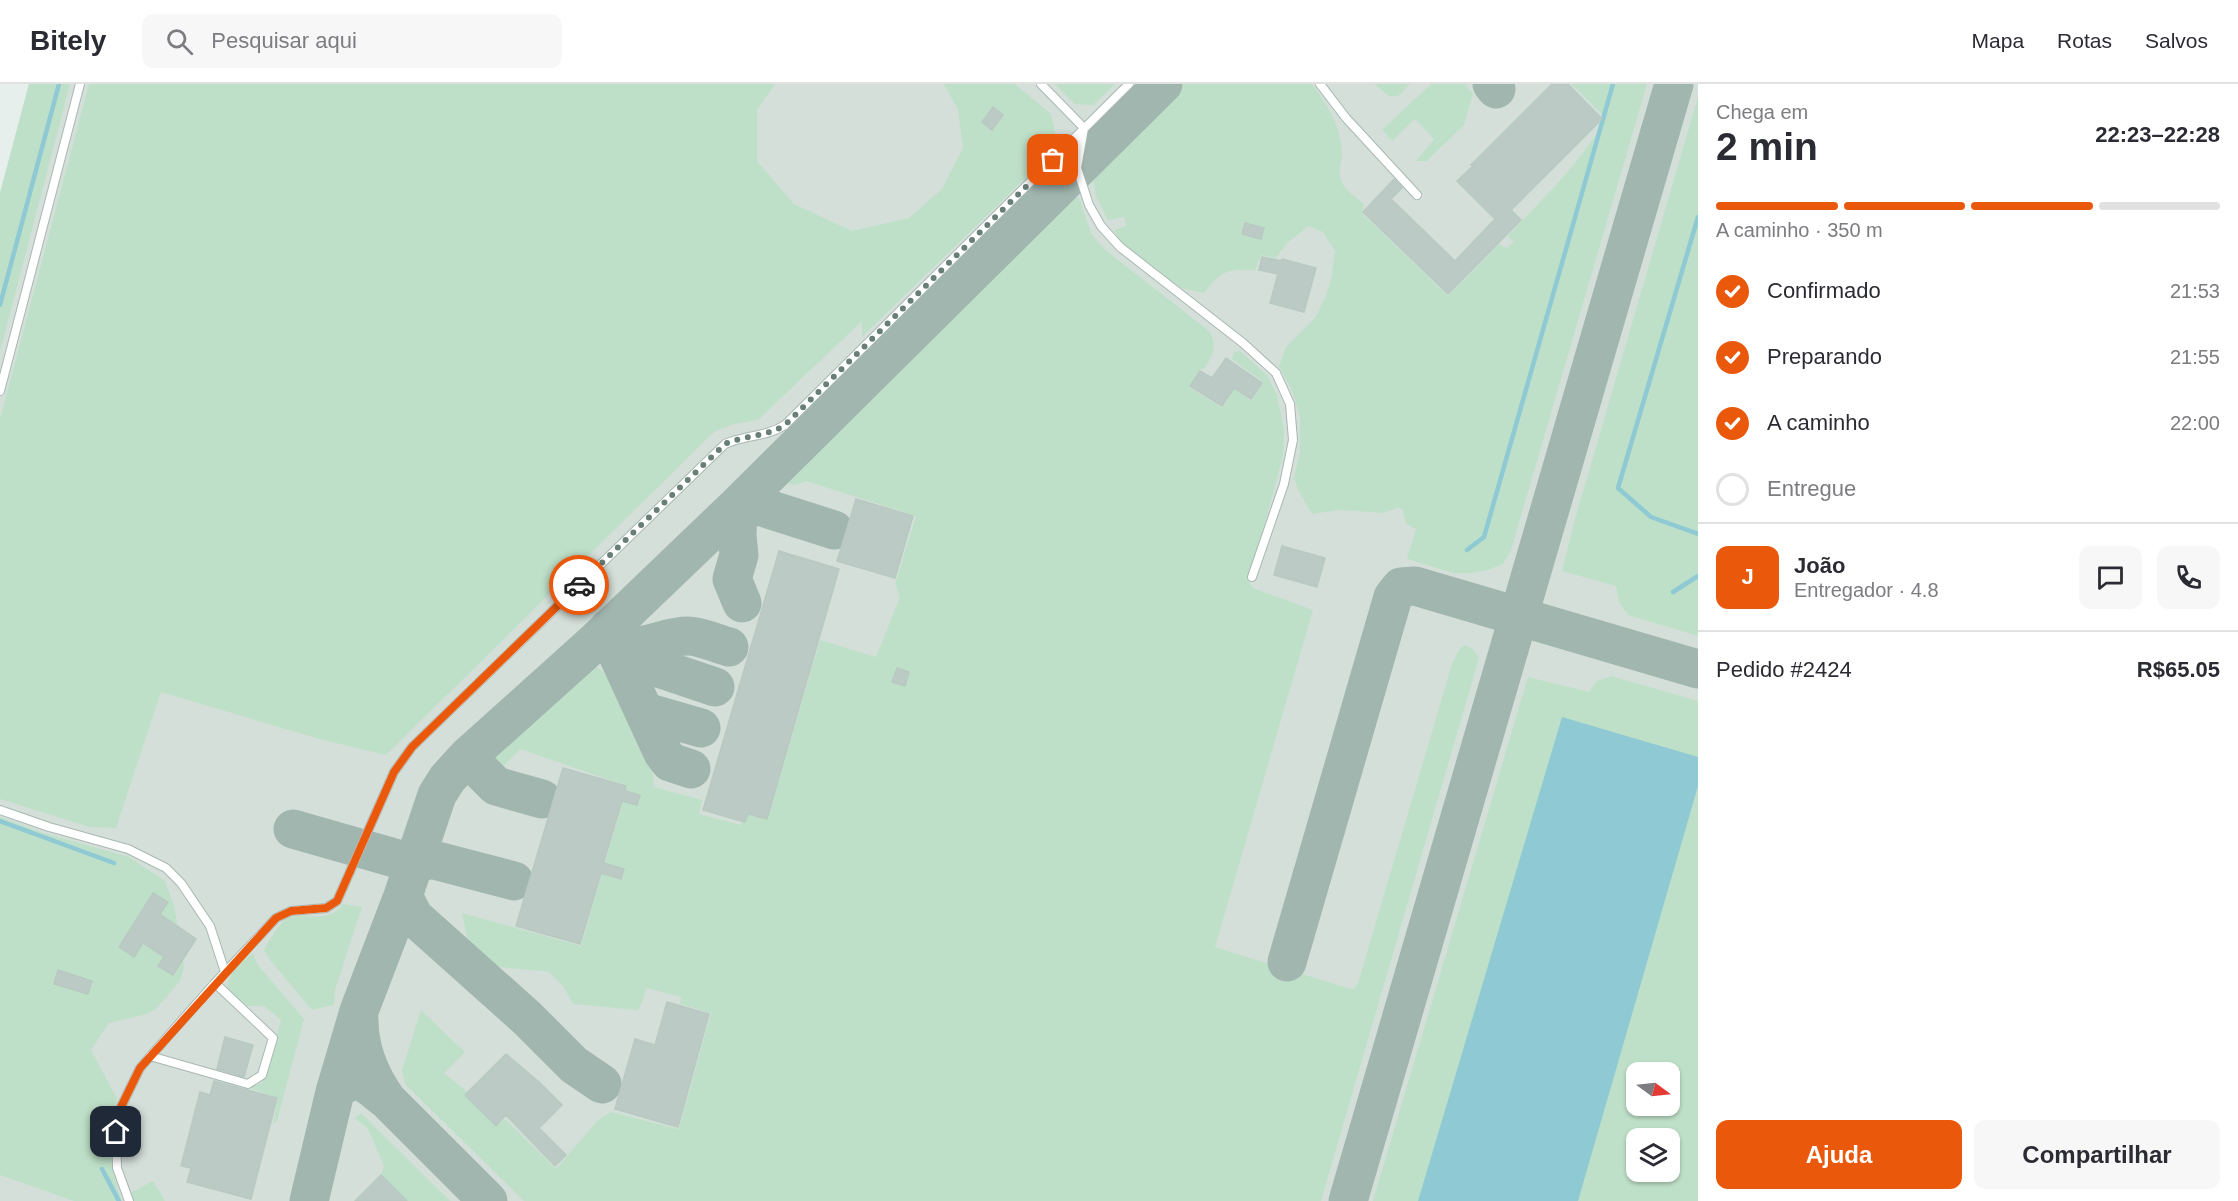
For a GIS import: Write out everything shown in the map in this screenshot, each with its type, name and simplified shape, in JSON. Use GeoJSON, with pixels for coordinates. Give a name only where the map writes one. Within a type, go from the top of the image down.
{"type":"FeatureCollection","features":[{"type":"Feature","properties":{"kind":"lane"},"geometry":{"type":"LineString","coordinates":[[0,391],[80,84]]}},
{"type":"Feature","properties":{"kind":"lane"},"geometry":{"type":"LineString","coordinates":[[1041,84],[1084,128]]}},
{"type":"Feature","properties":{"kind":"lane"},"geometry":{"type":"LineString","coordinates":[[129,1201],[117,1168],[116,1132],[120,1109],[140,1068],[276,918],[291,911],[326,908],[337,901],[394,772],[429,729],[725,444],[738,438],[774,432],[785,425],[1128,84]]}},
{"type":"Feature","properties":{"kind":"lane"},"geometry":{"type":"LineString","coordinates":[[1320,84],[1346,118],[1417,195]]}},
{"type":"Feature","properties":{"kind":"lane"},"geometry":{"type":"LineString","coordinates":[[1084,128],[1077,168],[1089,205],[1101,226],[1120,247],[1243,343],[1276,373],[1290,404],[1293,440],[1284,484],[1252,577]]}},
{"type":"Feature","properties":{"kind":"lane"},"geometry":{"type":"LineString","coordinates":[[0,810],[48,827],[128,849],[166,868],[181,883],[210,926],[225,972]]}},
{"type":"Feature","properties":{"kind":"lane"},"geometry":{"type":"LineString","coordinates":[[150,1056],[248,1083],[254,1082],[262,1075],[273,1038],[215,983]]}},
{"type":"Feature","properties":{"kind":"shaded area"},"geometry":{"type":"Polygon","coordinates":[[[29,84],[1698,84],[1698,1201],[0,1201],[0,193],[29,84]]]}},
{"type":"Feature","properties":{"kind":"green space"},"geometry":{"type":"Polygon","coordinates":[[[29,84],[70,84],[0,352],[0,193],[29,84]]]}},
{"type":"Feature","properties":{"kind":"green space"},"geometry":{"type":"Polygon","coordinates":[[[89,84],[775,84],[757,110],[757,161],[794,204],[852,231],[909,218],[942,189],[963,148],[958,110],[944,84],[1015,84],[1051,114],[1056,136],[1048,156],[862,337],[862,321],[758,420],[734,424],[714,432],[386,755],[319,739],[161,692],[116,828],[89,827],[0,799],[0,419],[89,84]]]}},
{"type":"Feature","properties":{"kind":"green space"},"geometry":{"type":"Polygon","coordinates":[[[1054,84],[1115,84],[1093,105],[1075,104],[1054,84]]]}},
{"type":"Feature","properties":{"kind":"green space"},"geometry":{"type":"Polygon","coordinates":[[[1182,84],[1312,84],[1328,107],[1339,133],[1342,152],[1340,177],[1343,184],[1364,204],[1362,213],[1448,296],[1499,244],[1507,248],[1514,242],[1508,236],[1572,166],[1605,120],[1604,116],[1571,84],[1647,84],[1511,550],[1503,564],[1488,570],[1453,573],[1407,559],[1416,529],[1406,522],[1403,509],[1397,508],[1384,513],[1339,510],[1312,514],[1298,490],[1294,478],[1300,452],[1300,417],[1292,390],[1279,366],[1286,347],[1315,318],[1331,280],[1335,251],[1323,232],[1309,226],[1288,242],[1276,258],[1261,255],[1255,270],[1225,273],[1215,280],[1204,293],[1181,288],[1121,243],[1114,230],[1126,226],[1124,217],[1108,220],[1096,196],[1093,177],[1100,166],[1182,84]]]}},
{"type":"Feature","properties":{"kind":"green space"},"geometry":{"type":"Polygon","coordinates":[[[1374,84],[1410,84],[1398,96],[1389,96],[1374,84]]]}},
{"type":"Feature","properties":{"kind":"green space"},"geometry":{"type":"Polygon","coordinates":[[[1431,84],[1465,84],[1473,93],[1464,125],[1427,161],[1416,161],[1434,139],[1415,119],[1392,141],[1382,130],[1431,84]]]}},
{"type":"Feature","properties":{"kind":"green space"},"geometry":{"type":"Polygon","coordinates":[[[1698,97],[1698,636],[1628,615],[1619,602],[1616,586],[1562,571],[1575,519],[1698,97]]]}},
{"type":"Feature","properties":{"kind":"green space"},"geometry":{"type":"Polygon","coordinates":[[[1070,194],[1079,198],[1091,233],[1108,252],[1209,331],[1214,346],[1212,354],[1205,368],[1200,370],[1189,387],[1222,408],[1229,399],[1215,391],[1222,379],[1251,401],[1263,382],[1232,359],[1234,352],[1240,351],[1267,375],[1277,395],[1284,430],[1283,456],[1249,582],[1253,588],[1313,610],[1215,947],[1354,989],[1358,983],[1452,664],[1460,648],[1465,645],[1473,649],[1479,658],[1321,1201],[524,1201],[405,1084],[402,1070],[421,1010],[465,1052],[444,1073],[465,1090],[497,1125],[505,1119],[556,1169],[597,1121],[611,1112],[679,1129],[711,1013],[680,1004],[681,997],[646,988],[638,1010],[573,1004],[563,986],[549,972],[482,965],[468,942],[462,913],[581,946],[627,786],[520,749],[499,771],[486,756],[488,752],[586,663],[597,667],[608,676],[628,703],[649,748],[654,787],[702,800],[699,814],[741,825],[745,814],[768,818],[820,640],[876,657],[900,597],[895,584],[916,516],[806,481],[795,485],[790,484],[781,477],[1070,194]]]}},
{"type":"Feature","properties":{"kind":"green space"},"geometry":{"type":"Polygon","coordinates":[[[1611,676],[1698,701],[1698,1201],[1373,1201],[1528,677],[1589,692],[1597,681],[1611,676]]]}},
{"type":"Feature","properties":{"kind":"green space"},"geometry":{"type":"Polygon","coordinates":[[[0,817],[44,833],[129,857],[165,881],[174,905],[184,967],[180,981],[155,1010],[109,1023],[91,1050],[117,1099],[111,1127],[110,1151],[122,1201],[74,1201],[0,1175],[0,817]]]}},
{"type":"Feature","properties":{"kind":"green space"},"geometry":{"type":"Polygon","coordinates":[[[343,904],[362,907],[335,990],[334,1005],[312,1010],[264,950],[286,919],[292,916],[329,915],[343,904]]]}},
{"type":"Feature","properties":{"kind":"green space"},"geometry":{"type":"Polygon","coordinates":[[[252,953],[258,965],[304,1019],[277,1121],[273,1124],[278,1098],[250,1088],[262,1083],[281,1020],[264,1006],[247,1006],[240,1003],[227,991],[232,974],[252,953]]]}},
{"type":"Feature","properties":{"kind":"green space"},"geometry":{"type":"Polygon","coordinates":[[[361,1113],[450,1201],[407,1201],[381,1175],[384,1166],[368,1129],[355,1118],[361,1113]]]}},
{"type":"Feature","properties":{"kind":"green space"},"geometry":{"type":"Polygon","coordinates":[[[153,1181],[165,1201],[133,1201],[130,1193],[153,1181]]]}},
{"type":"Feature","properties":{"kind":"water"},"geometry":{"type":"Polygon","coordinates":[[[1562,717],[1698,757],[1698,786],[1578,1201],[1418,1201],[1562,717]]]}},
{"type":"Feature","properties":{"kind":"building"},"geometry":{"type":"Polygon","coordinates":[[[1552,84],[1568,84],[1602,119],[1511,210],[1521,220],[1448,294],[1363,212],[1394,179],[1402,188],[1391,199],[1455,261],[1495,219],[1457,181],[1552,84]]]}},
{"type":"Feature","properties":{"kind":"building"},"geometry":{"type":"Polygon","coordinates":[[[993,107],[1003,115],[992,130],[982,122],[993,107]]]}},
{"type":"Feature","properties":{"kind":"building"},"geometry":{"type":"Polygon","coordinates":[[[1245,223],[1264,228],[1261,239],[1242,234],[1245,223]]]}},
{"type":"Feature","properties":{"kind":"building"},"geometry":{"type":"Polygon","coordinates":[[[1262,257],[1282,261],[1282,259],[1316,268],[1304,312],[1270,303],[1278,274],[1259,270],[1262,257]]]}},
{"type":"Feature","properties":{"kind":"building"},"geometry":{"type":"Polygon","coordinates":[[[1226,358],[1262,383],[1251,399],[1234,388],[1222,406],[1190,386],[1200,371],[1212,378],[1226,358]]]}},
{"type":"Feature","properties":{"kind":"building"},"geometry":{"type":"Polygon","coordinates":[[[856,499],[913,516],[895,578],[837,561],[856,499]]]}},
{"type":"Feature","properties":{"kind":"building"},"geometry":{"type":"Polygon","coordinates":[[[1282,546],[1325,558],[1317,587],[1274,575],[1282,546]]]}},
{"type":"Feature","properties":{"kind":"building"},"geometry":{"type":"Polygon","coordinates":[[[779,551],[839,569],[767,819],[748,814],[745,822],[703,810],[779,551]]]}},
{"type":"Feature","properties":{"kind":"building"},"geometry":{"type":"Polygon","coordinates":[[[897,668],[909,672],[905,686],[892,682],[897,668]]]}},
{"type":"Feature","properties":{"kind":"building"},"geometry":{"type":"Polygon","coordinates":[[[563,768],[626,786],[625,791],[640,795],[637,805],[622,801],[604,863],[624,869],[621,879],[601,873],[580,944],[516,926],[563,768]]]}},
{"type":"Feature","properties":{"kind":"building"},"geometry":{"type":"Polygon","coordinates":[[[153,893],[168,902],[160,914],[196,939],[173,975],[158,966],[164,957],[143,943],[134,957],[119,947],[153,893]]]}},
{"type":"Feature","properties":{"kind":"building"},"geometry":{"type":"Polygon","coordinates":[[[58,970],[92,981],[88,994],[54,984],[58,970]]]}},
{"type":"Feature","properties":{"kind":"building"},"geometry":{"type":"Polygon","coordinates":[[[667,1002],[709,1014],[678,1127],[615,1109],[635,1039],[655,1045],[667,1002]]]}},
{"type":"Feature","properties":{"kind":"building"},"geometry":{"type":"Polygon","coordinates":[[[225,1037],[253,1045],[244,1077],[217,1069],[225,1037]]]}},
{"type":"Feature","properties":{"kind":"building"},"geometry":{"type":"Polygon","coordinates":[[[506,1054],[562,1105],[539,1128],[566,1155],[555,1166],[506,1115],[496,1126],[465,1095],[506,1054]]]}},
{"type":"Feature","properties":{"kind":"building"},"geometry":{"type":"Polygon","coordinates":[[[214,1081],[277,1098],[251,1199],[187,1182],[191,1168],[181,1166],[200,1092],[210,1095],[214,1081]]]}},
{"type":"Feature","properties":{"kind":"building"},"geometry":{"type":"Polygon","coordinates":[[[381,1175],[407,1201],[355,1201],[381,1175]]]}},
{"type":"Feature","properties":{"kind":"waterway"},"geometry":{"type":"LineString","coordinates":[[0,305],[59,84]]}},
{"type":"Feature","properties":{"kind":"waterway"},"geometry":{"type":"LineString","coordinates":[[1467,550],[1484,537],[1613,84]]}},
{"type":"Feature","properties":{"kind":"waterway"},"geometry":{"type":"LineString","coordinates":[[1698,217],[1618,488],[1651,517],[1698,534]]}},
{"type":"Feature","properties":{"kind":"waterway"},"geometry":{"type":"LineString","coordinates":[[1673,592],[1698,576]]}},
{"type":"Feature","properties":{"kind":"waterway"},"geometry":{"type":"LineString","coordinates":[[0,821],[114,863]]}},
{"type":"Feature","properties":{"kind":"waterway"},"geometry":{"type":"LineString","coordinates":[[102,1169],[119,1201]]}},
{"type":"Feature","properties":{"kind":"taxiway"},"geometry":{"type":"LineString","coordinates":[[309,1201],[335,1092],[359,1011],[403,896],[437,795],[447,779],[467,757],[595,642],[738,505],[1163,84]]}},
{"type":"Feature","properties":{"kind":"taxiway"},"geometry":{"type":"LineString","coordinates":[[1492,84],[1496,89]]}},
{"type":"Feature","properties":{"kind":"taxiway"},"geometry":{"type":"LineString","coordinates":[[1348,1201],[1674,84]]}},
{"type":"Feature","properties":{"kind":"taxiway"},"geometry":{"type":"LineString","coordinates":[[742,603],[732,579],[739,555],[738,505],[762,507],[834,530]]}},
{"type":"Feature","properties":{"kind":"taxiway"},"geometry":{"type":"LineString","coordinates":[[1287,962],[1393,597],[1401,587],[1415,586],[1698,669]]}},
{"type":"Feature","properties":{"kind":"taxiway"},"geometry":{"type":"LineString","coordinates":[[609,628],[611,640],[630,646],[693,636],[729,647]]}},
{"type":"Feature","properties":{"kind":"taxiway"},"geometry":{"type":"LineString","coordinates":[[611,640],[663,753],[670,762],[691,769]]}},
{"type":"Feature","properties":{"kind":"taxiway"},"geometry":{"type":"LineString","coordinates":[[614,648],[632,659],[715,687]]}},
{"type":"Feature","properties":{"kind":"taxiway"},"geometry":{"type":"LineString","coordinates":[[642,707],[649,713],[701,728]]}},
{"type":"Feature","properties":{"kind":"taxiway"},"geometry":{"type":"LineString","coordinates":[[467,757],[496,786],[542,799]]}},
{"type":"Feature","properties":{"kind":"taxiway"},"geometry":{"type":"LineString","coordinates":[[293,829],[405,861],[416,856]]}},
{"type":"Feature","properties":{"kind":"taxiway"},"geometry":{"type":"LineString","coordinates":[[405,861],[411,870],[417,864],[430,859],[514,881]]}},
{"type":"Feature","properties":{"kind":"taxiway"},"geometry":{"type":"LineString","coordinates":[[403,896],[414,917],[527,1018],[574,1065],[602,1084]]}},
{"type":"Feature","properties":{"kind":"taxiway"},"geometry":{"type":"LineString","coordinates":[[335,1092],[343,1085],[356,1081],[368,1085],[387,1100],[375,1082],[363,1052],[359,1020]]}},
{"type":"Feature","properties":{"kind":"taxiway"},"geometry":{"type":"LineString","coordinates":[[387,1100],[488,1201]]}},
{"type":"Feature","properties":{"kind":"way so far"},"geometry":{"type":"LineString","coordinates":[[579,585],[725,444],[738,438],[774,432],[785,425],[1053,160]]}},
{"type":"Feature","properties":{"kind":"route"},"geometry":{"type":"LineString","coordinates":[[116,1132],[120,1109],[140,1068],[276,918],[291,911],[326,908],[337,901],[394,772],[412,747],[579,585]]}}]}
